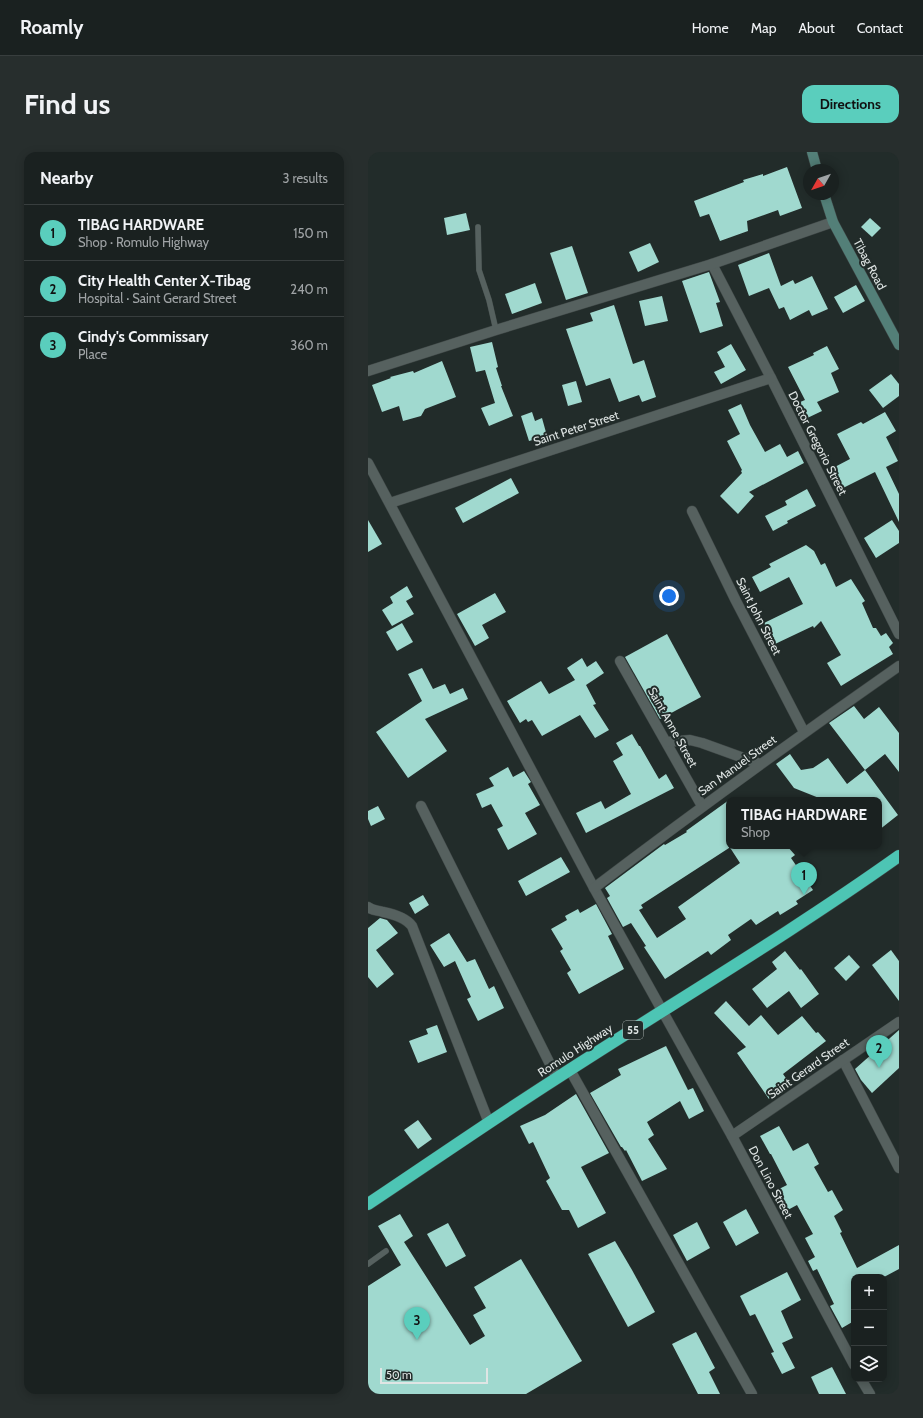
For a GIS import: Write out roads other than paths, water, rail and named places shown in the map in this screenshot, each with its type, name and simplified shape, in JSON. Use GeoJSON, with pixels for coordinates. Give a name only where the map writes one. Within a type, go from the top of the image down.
{"type":"FeatureCollection","features":[{"type":"Feature","properties":{"kind":"highway","name":"Romulo Highway"},"geometry":{"type":"LineString","coordinates":[[368,1204],[557,1078],[662,1012],[899,856]]}},
{"type":"Feature","properties":{"kind":"street"},"geometry":{"type":"LineString","coordinates":[[812,152],[815,164]]}},
{"type":"Feature","properties":{"kind":"street","name":"Tibag Road"},"geometry":{"type":"LineString","coordinates":[[826,200],[833,222],[899,345]]}},
{"type":"Feature","properties":{"kind":"street"},"geometry":{"type":"LineString","coordinates":[[368,371],[712,264],[833,222]]}},
{"type":"Feature","properties":{"kind":"street","name":"Doctor Gregorio Street"},"geometry":{"type":"LineString","coordinates":[[712,264],[899,634]]}},
{"type":"Feature","properties":{"kind":"street","name":"Saint Peter Street"},"geometry":{"type":"LineString","coordinates":[[390,503],[770,378]]}},
{"type":"Feature","properties":{"kind":"street","name":"Don Lino Street"},"geometry":{"type":"LineString","coordinates":[[368,463],[594,888],[732,1136],[851,1359]]}},
{"type":"Feature","properties":{"kind":"street","name":"Saint John Street"},"geometry":{"type":"LineString","coordinates":[[692,511],[736,601],[804,732]]}},
{"type":"Feature","properties":{"kind":"street","name":"Saint Anne Street"},"geometry":{"type":"LineString","coordinates":[[620,660],[702,806]]}},
{"type":"Feature","properties":{"kind":"street","name":"San Manuel Street"},"geometry":{"type":"LineString","coordinates":[[594,888],[702,806],[804,732],[899,666]]}},
{"type":"Feature","properties":{"kind":"street"},"geometry":{"type":"LineString","coordinates":[[666,742],[690,740],[731,752],[760,764]]}},
{"type":"Feature","properties":{"kind":"street"},"geometry":{"type":"LineString","coordinates":[[421,806],[557,1078]]}},
{"type":"Feature","properties":{"kind":"street"},"geometry":{"type":"LineString","coordinates":[[368,907],[373,911],[383,912],[402,918],[409,922],[412,926],[489,1123]]}},
{"type":"Feature","properties":{"kind":"street","name":"Saint Gerard Street"},"geometry":{"type":"LineString","coordinates":[[732,1136],[899,1022]]}},
{"type":"Feature","properties":{"kind":"street"},"geometry":{"type":"LineString","coordinates":[[843,1060],[899,1168]]}},
{"type":"Feature","properties":{"kind":"street"},"geometry":{"type":"LineString","coordinates":[[570,1070],[752,1394]]}},
{"type":"Feature","properties":{"kind":"street"},"geometry":{"type":"LineString","coordinates":[[864,1382],[870,1394]]}},
{"type":"Feature","properties":{"kind":"lane"},"geometry":{"type":"LineString","coordinates":[[478,227],[479,270],[489,300],[496,330]]}},
{"type":"Feature","properties":{"kind":"lane"},"geometry":{"type":"LineString","coordinates":[[368,1264],[386,1252]]}},
{"type":"Feature","properties":{"kind":"place","name":"TIBAG HARDWARE"},"geometry":{"type":"Point","coordinates":[804,895]}},
{"type":"Feature","properties":{"kind":"place","name":"City Health Center X-Tibag"},"geometry":{"type":"Point","coordinates":[879,1068]}},
{"type":"Feature","properties":{"kind":"place","name":"Cindy's Commissary"},"geometry":{"type":"Point","coordinates":[417,1340]}}]}
